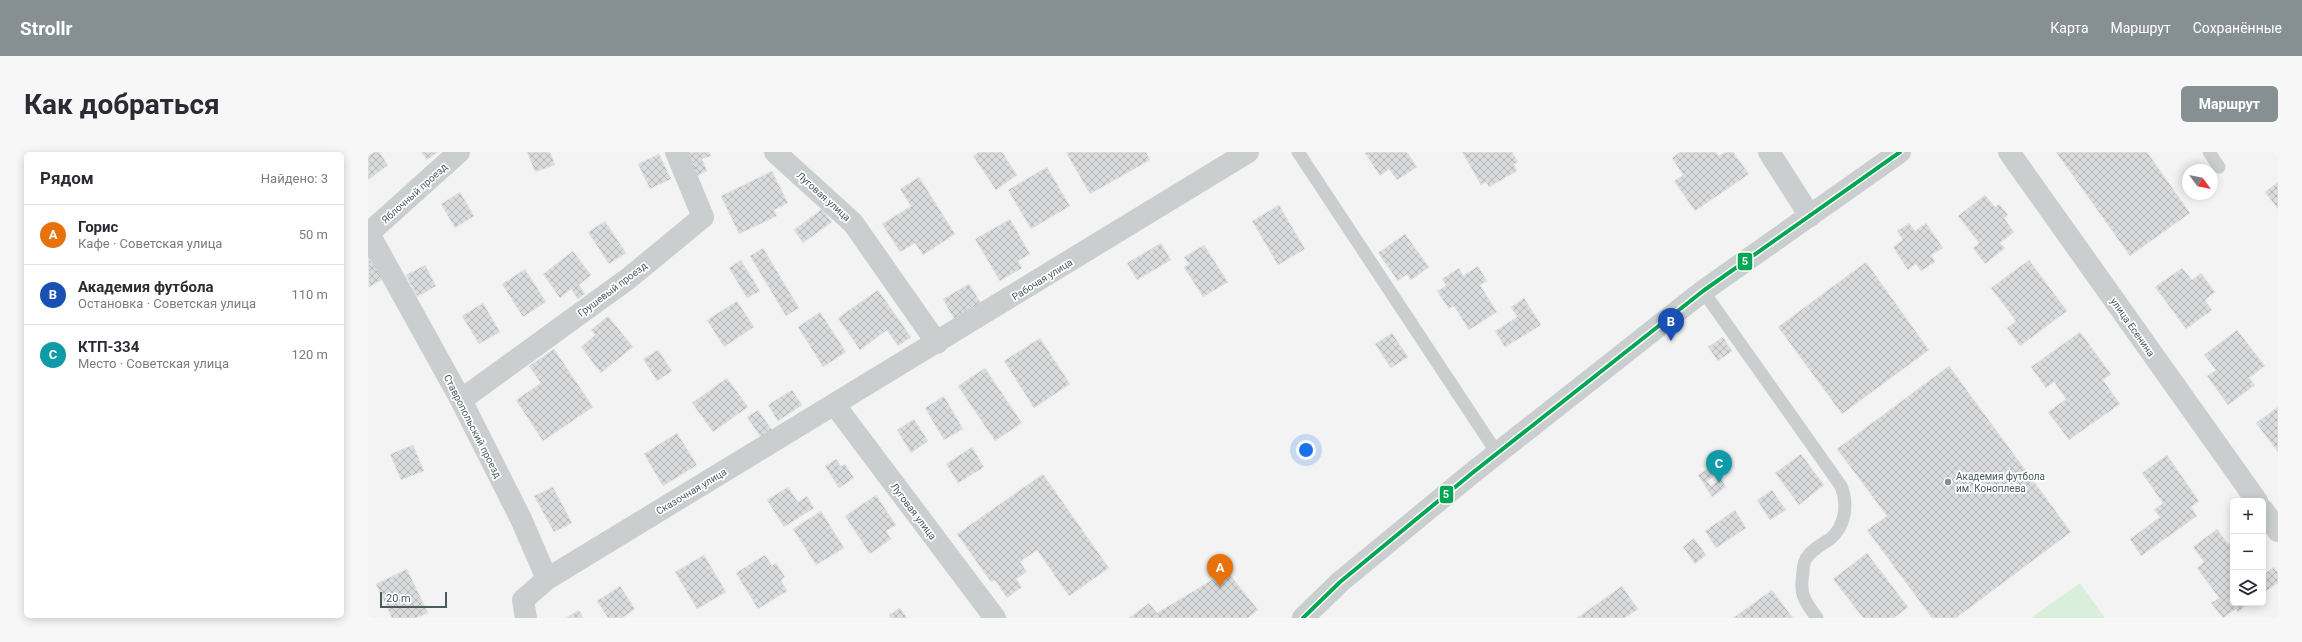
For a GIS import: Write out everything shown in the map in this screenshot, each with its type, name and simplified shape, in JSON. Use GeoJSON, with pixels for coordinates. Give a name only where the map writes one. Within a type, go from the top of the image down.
{"type":"FeatureCollection","features":[{"type":"Feature","properties":{"kind":"street","name":"Яблочный проезд"},"geometry":{"type":"LineString","coordinates":[[368,233],[459,152]]}},
{"type":"Feature","properties":{"kind":"street","name":"Грушевый проезд"},"geometry":{"type":"LineString","coordinates":[[461,400],[629,278],[703,217],[676,152]]}},
{"type":"Feature","properties":{"kind":"street","name":"Луговая улица"},"geometry":{"type":"LineString","coordinates":[[775,152],[853,223],[937,343]]}},
{"type":"Feature","properties":{"kind":"street","name":"Рабочая улица"},"geometry":{"type":"LineString","coordinates":[[834,404],[937,343],[1248,152]]}},
{"type":"Feature","properties":{"kind":"street"},"geometry":{"type":"LineString","coordinates":[[1769,152],[1810,216]]}},
{"type":"Feature","properties":{"kind":"street"},"geometry":{"type":"LineString","coordinates":[[1303,618],[1340,582],[1497,453],[1703,291],[1900,152]]}},
{"type":"Feature","properties":{"kind":"street","name":"улица Есенина"},"geometry":{"type":"LineString","coordinates":[[2009,152],[2255,498]]}},
{"type":"Feature","properties":{"kind":"street","name":"Ставропольский проезд"},"geometry":{"type":"LineString","coordinates":[[368,233],[461,400],[521,519],[547,579]]}},
{"type":"Feature","properties":{"kind":"street","name":"Луговая улица"},"geometry":{"type":"LineString","coordinates":[[834,404],[995,618]]}},
{"type":"Feature","properties":{"kind":"street","name":"Сказочная улица"},"geometry":{"type":"LineString","coordinates":[[547,579],[834,404]]}},
{"type":"Feature","properties":{"kind":"street"},"geometry":{"type":"LineString","coordinates":[[2266,514],[2278,531]]}},
{"type":"Feature","properties":{"kind":"street"},"geometry":{"type":"LineString","coordinates":[[526,618],[524,600],[547,579]]}},
{"type":"Feature","properties":{"kind":"lane"},"geometry":{"type":"LineString","coordinates":[[1298,152],[1497,453]]}},
{"type":"Feature","properties":{"kind":"lane"},"geometry":{"type":"LineString","coordinates":[[2208,152],[2219,167]]}},
{"type":"Feature","properties":{"kind":"lane"},"geometry":{"type":"LineString","coordinates":[[1703,291],[1841,486],[1845,496],[1843,518],[1839,529],[1831,538],[1808,556],[1804,565],[1802,594],[1817,618]]}},
{"type":"Feature","properties":{"kind":"green space"},"geometry":{"type":"Polygon","coordinates":[[[2080,583],[2105,618],[2031,618],[2080,583]]]}},
{"type":"Feature","properties":{"kind":"building"},"geometry":{"type":"Polygon","coordinates":[[[374,152],[379,152],[388,165],[368,180],[368,156],[374,152]]]}},
{"type":"Feature","properties":{"kind":"building"},"geometry":{"type":"Polygon","coordinates":[[[421,152],[438,152],[427,160],[421,152]]]}},
{"type":"Feature","properties":{"kind":"building"},"geometry":{"type":"Polygon","coordinates":[[[527,152],[550,152],[555,165],[535,172],[527,152]]]}},
{"type":"Feature","properties":{"kind":"building"},"geometry":{"type":"Polygon","coordinates":[[[682,152],[709,152],[711,156],[702,159],[707,171],[693,178],[682,152]]]}},
{"type":"Feature","properties":{"kind":"building"},"geometry":{"type":"Polygon","coordinates":[[[979,152],[1002,152],[1017,175],[996,190],[973,156],[979,152]]]}},
{"type":"Feature","properties":{"kind":"building"},"geometry":{"type":"Polygon","coordinates":[[[1066,152],[1146,152],[1150,160],[1090,194],[1066,152]]]}},
{"type":"Feature","properties":{"kind":"building"},"geometry":{"type":"Polygon","coordinates":[[[1407,152],[1417,167],[1397,180],[1389,169],[1380,176],[1365,153],[1407,152]]]}},
{"type":"Feature","properties":{"kind":"building"},"geometry":{"type":"Polygon","coordinates":[[[1462,152],[1512,152],[1518,162],[1514,165],[1517,171],[1489,187],[1486,182],[1481,185],[1462,152]]]}},
{"type":"Feature","properties":{"kind":"building"},"geometry":{"type":"Polygon","coordinates":[[[1680,152],[1716,152],[1719,156],[1725,152],[1733,152],[1749,174],[1695,211],[1674,181],[1683,175],[1672,158],[1680,152]]]}},
{"type":"Feature","properties":{"kind":"building"},"geometry":{"type":"Polygon","coordinates":[[[2056,152],[2147,152],[2190,213],[2130,256],[2056,152]]]}},
{"type":"Feature","properties":{"kind":"building"},"geometry":{"type":"Polygon","coordinates":[[[659,154],[671,179],[650,189],[638,164],[659,154]]]}},
{"type":"Feature","properties":{"kind":"building"},"geometry":{"type":"Polygon","coordinates":[[[1047,167],[1070,206],[1031,229],[1008,190],[1047,167]]]}},
{"type":"Feature","properties":{"kind":"building"},"geometry":{"type":"Polygon","coordinates":[[[772,171],[788,203],[774,210],[777,216],[739,234],[721,196],[772,171]]]}},
{"type":"Feature","properties":{"kind":"building"},"geometry":{"type":"Polygon","coordinates":[[[919,177],[955,234],[923,255],[915,243],[900,252],[882,224],[911,206],[900,189],[919,177]]]}},
{"type":"Feature","properties":{"kind":"building"},"geometry":{"type":"Polygon","coordinates":[[[2278,182],[2278,209],[2265,192],[2278,182]]]}},
{"type":"Feature","properties":{"kind":"building"},"geometry":{"type":"Polygon","coordinates":[[[460,192],[474,216],[455,228],[441,204],[460,192]]]}},
{"type":"Feature","properties":{"kind":"building"},"geometry":{"type":"Polygon","coordinates":[[[1985,195],[1995,207],[1999,204],[2008,215],[2004,218],[2014,232],[2000,243],[2005,248],[1985,264],[1973,248],[1979,243],[1958,216],[1985,195]]]}},
{"type":"Feature","properties":{"kind":"building"},"geometry":{"type":"Polygon","coordinates":[[[1279,205],[1305,249],[1278,265],[1252,221],[1279,205]]]}},
{"type":"Feature","properties":{"kind":"building"},"geometry":{"type":"Polygon","coordinates":[[[822,209],[832,222],[803,243],[794,230],[822,209]]]}},
{"type":"Feature","properties":{"kind":"building"},"geometry":{"type":"Polygon","coordinates":[[[1010,219],[1030,254],[1018,261],[1022,268],[1000,281],[975,239],[1010,219]]]}},
{"type":"Feature","properties":{"kind":"building"},"geometry":{"type":"Polygon","coordinates":[[[605,221],[626,253],[609,264],[588,232],[605,221]]]}},
{"type":"Feature","properties":{"kind":"building"},"geometry":{"type":"Polygon","coordinates":[[[1909,223],[1915,231],[1926,223],[1943,248],[1931,255],[1935,262],[1921,271],[1916,264],[1908,270],[1893,247],[1903,240],[1897,231],[1909,223]]]}},
{"type":"Feature","properties":{"kind":"building"},"geometry":{"type":"Polygon","coordinates":[[[1405,234],[1429,267],[1411,280],[1407,274],[1398,281],[1378,253],[1405,234]]]}},
{"type":"Feature","properties":{"kind":"building"},"geometry":{"type":"Polygon","coordinates":[[[1161,243],[1171,260],[1137,280],[1127,263],[1161,243]]]}},
{"type":"Feature","properties":{"kind":"building"},"geometry":{"type":"Polygon","coordinates":[[[1204,245],[1228,282],[1203,297],[1184,267],[1189,264],[1184,257],[1204,245]]]}},
{"type":"Feature","properties":{"kind":"building"},"geometry":{"type":"Polygon","coordinates":[[[763,248],[799,308],[786,316],[750,256],[763,248]]]}},
{"type":"Feature","properties":{"kind":"building"},"geometry":{"type":"Polygon","coordinates":[[[573,251],[591,275],[579,285],[585,294],[578,299],[571,289],[560,298],[543,274],[573,251]]]}},
{"type":"Feature","properties":{"kind":"building"},"geometry":{"type":"Polygon","coordinates":[[[370,255],[383,279],[369,287],[368,256],[370,255]]]}},
{"type":"Feature","properties":{"kind":"building"},"geometry":{"type":"Polygon","coordinates":[[[741,260],[760,291],[747,298],[729,268],[741,260]]]}},
{"type":"Feature","properties":{"kind":"building"},"geometry":{"type":"Polygon","coordinates":[[[2029,260],[2067,311],[2020,346],[2007,328],[2016,321],[1991,288],[2029,260]]]}},
{"type":"Feature","properties":{"kind":"building"},"geometry":{"type":"Polygon","coordinates":[[[1866,262],[1929,350],[1842,414],[1778,327],[1866,262]]]}},
{"type":"Feature","properties":{"kind":"building"},"geometry":{"type":"Polygon","coordinates":[[[425,265],[436,286],[417,297],[406,275],[425,265]]]}},
{"type":"Feature","properties":{"kind":"building"},"geometry":{"type":"Polygon","coordinates":[[[1478,266],[1487,281],[1480,285],[1497,312],[1469,330],[1454,306],[1449,309],[1437,291],[1446,286],[1442,279],[1459,268],[1463,276],[1478,266]]]}},
{"type":"Feature","properties":{"kind":"building"},"geometry":{"type":"Polygon","coordinates":[[[2182,268],[2192,280],[2201,273],[2215,292],[2205,300],[2212,310],[2186,329],[2155,287],[2182,268]]]}},
{"type":"Feature","properties":{"kind":"building"},"geometry":{"type":"Polygon","coordinates":[[[525,269],[546,302],[523,317],[502,284],[525,269]]]}},
{"type":"Feature","properties":{"kind":"building"},"geometry":{"type":"Polygon","coordinates":[[[969,284],[981,303],[954,319],[943,299],[969,284]]]}},
{"type":"Feature","properties":{"kind":"building"},"geometry":{"type":"Polygon","coordinates":[[[878,290],[911,337],[898,346],[887,330],[860,350],[838,318],[878,290]]]}},
{"type":"Feature","properties":{"kind":"building"},"geometry":{"type":"Polygon","coordinates":[[[1524,298],[1541,325],[1505,347],[1495,331],[1517,317],[1511,307],[1524,298]]]}},
{"type":"Feature","properties":{"kind":"building"},"geometry":{"type":"Polygon","coordinates":[[[737,301],[754,327],[724,347],[707,320],[737,301]]]}},
{"type":"Feature","properties":{"kind":"building"},"geometry":{"type":"Polygon","coordinates":[[[483,303],[500,332],[479,344],[462,316],[483,303]]]}},
{"type":"Feature","properties":{"kind":"building"},"geometry":{"type":"Polygon","coordinates":[[[820,312],[846,352],[823,367],[798,327],[820,312]]]}},
{"type":"Feature","properties":{"kind":"building"},"geometry":{"type":"Polygon","coordinates":[[[608,316],[633,347],[601,373],[581,347],[595,335],[591,330],[608,316]]]}},
{"type":"Feature","properties":{"kind":"building"},"geometry":{"type":"Polygon","coordinates":[[[2237,330],[2265,366],[2249,378],[2255,385],[2228,405],[2207,376],[2216,370],[2204,355],[2237,330]]]}},
{"type":"Feature","properties":{"kind":"building"},"geometry":{"type":"Polygon","coordinates":[[[2080,332],[2111,374],[2103,380],[2120,404],[2069,440],[2048,412],[2066,399],[2054,382],[2046,388],[2031,367],[2080,332]]]}},
{"type":"Feature","properties":{"kind":"building"},"geometry":{"type":"Polygon","coordinates":[[[1392,333],[1408,357],[1391,368],[1375,344],[1392,333]]]}},
{"type":"Feature","properties":{"kind":"building"},"geometry":{"type":"Polygon","coordinates":[[[1723,337],[1732,351],[1718,361],[1708,347],[1723,337]]]}},
{"type":"Feature","properties":{"kind":"building"},"geometry":{"type":"Polygon","coordinates":[[[1040,338],[1070,384],[1034,408],[1004,361],[1040,338]]]}},
{"type":"Feature","properties":{"kind":"building"},"geometry":{"type":"Polygon","coordinates":[[[554,349],[593,407],[543,441],[516,400],[541,383],[529,366],[554,349]]]}},
{"type":"Feature","properties":{"kind":"building"},"geometry":{"type":"Polygon","coordinates":[[[658,350],[672,371],[657,381],[643,359],[658,350]]]}},
{"type":"Feature","properties":{"kind":"building","name":"Академия футбола им. Коноплева"},"geometry":{"type":"Polygon","coordinates":[[[1949,366],[2071,532],[1956,618],[1932,618],[1867,530],[1887,516],[1837,449],[1949,366]]]}},
{"type":"Feature","properties":{"kind":"building"},"geometry":{"type":"Polygon","coordinates":[[[985,368],[1022,423],[995,441],[958,386],[985,368]]]}},
{"type":"Feature","properties":{"kind":"building"},"geometry":{"type":"Polygon","coordinates":[[[727,378],[748,407],[713,432],[692,403],[727,378]]]}},
{"type":"Feature","properties":{"kind":"building"},"geometry":{"type":"Polygon","coordinates":[[[792,390],[802,405],[778,421],[768,405],[792,390]]]}},
{"type":"Feature","properties":{"kind":"building"},"geometry":{"type":"Polygon","coordinates":[[[944,396],[963,429],[944,440],[925,408],[944,396]]]}},
{"type":"Feature","properties":{"kind":"building"},"geometry":{"type":"Polygon","coordinates":[[[2278,407],[2278,452],[2256,423],[2278,407]]]}},
{"type":"Feature","properties":{"kind":"building"},"geometry":{"type":"Polygon","coordinates":[[[758,410],[775,434],[764,442],[747,417],[758,410]]]}},
{"type":"Feature","properties":{"kind":"building"},"geometry":{"type":"Polygon","coordinates":[[[914,419],[928,441],[911,453],[897,430],[914,419]]]}},
{"type":"Feature","properties":{"kind":"building"},"geometry":{"type":"Polygon","coordinates":[[[677,433],[697,465],[663,486],[644,454],[677,433]]]}},
{"type":"Feature","properties":{"kind":"building"},"geometry":{"type":"Polygon","coordinates":[[[413,445],[424,471],[401,480],[390,454],[413,445]]]}},
{"type":"Feature","properties":{"kind":"building"},"geometry":{"type":"Polygon","coordinates":[[[972,447],[984,467],[958,483],[946,464],[972,447]]]}},
{"type":"Feature","properties":{"kind":"building"},"geometry":{"type":"Polygon","coordinates":[[[1801,454],[1824,485],[1799,505],[1775,473],[1801,454]]]}},
{"type":"Feature","properties":{"kind":"building"},"geometry":{"type":"Polygon","coordinates":[[[2167,455],[2199,501],[2191,507],[2197,516],[2141,556],[2130,539],[2160,517],[2154,510],[2163,503],[2142,473],[2167,455]]]}},
{"type":"Feature","properties":{"kind":"building"},"geometry":{"type":"Polygon","coordinates":[[[836,459],[841,466],[845,464],[854,478],[839,488],[825,466],[836,459]]]}},
{"type":"Feature","properties":{"kind":"building"},"geometry":{"type":"Polygon","coordinates":[[[1712,466],[1717,474],[1707,481],[1711,486],[1721,479],[1726,487],[1712,497],[1698,475],[1712,466]]]}},
{"type":"Feature","properties":{"kind":"building"},"geometry":{"type":"Polygon","coordinates":[[[1043,474],[1109,568],[1069,596],[1037,550],[1020,562],[1027,572],[1016,579],[1022,587],[1007,598],[995,580],[991,582],[957,534],[1043,474]]]}},
{"type":"Feature","properties":{"kind":"building"},"geometry":{"type":"Polygon","coordinates":[[[553,487],[572,523],[554,532],[534,496],[553,487]]]}},
{"type":"Feature","properties":{"kind":"building"},"geometry":{"type":"Polygon","coordinates":[[[788,487],[798,502],[807,496],[814,508],[784,527],[767,500],[788,487]]]}},
{"type":"Feature","properties":{"kind":"building"},"geometry":{"type":"Polygon","coordinates":[[[1772,490],[1786,510],[1770,520],[1757,500],[1772,490]]]}},
{"type":"Feature","properties":{"kind":"building"},"geometry":{"type":"Polygon","coordinates":[[[876,495],[896,525],[886,531],[891,539],[870,554],[845,516],[876,495]]]}},
{"type":"Feature","properties":{"kind":"building"},"geometry":{"type":"Polygon","coordinates":[[[1735,510],[1746,528],[1716,548],[1705,531],[1735,510]]]}},
{"type":"Feature","properties":{"kind":"building"},"geometry":{"type":"Polygon","coordinates":[[[821,511],[844,548],[816,565],[793,529],[821,511]]]}},
{"type":"Feature","properties":{"kind":"building"},"geometry":{"type":"Polygon","coordinates":[[[2217,529],[2228,544],[2230,542],[2230,606],[2246,606],[2238,612],[2236,609],[2223,618],[2211,603],[2219,598],[2197,568],[2204,562],[2193,547],[2217,529]]]}},
{"type":"Feature","properties":{"kind":"building"},"geometry":{"type":"Polygon","coordinates":[[[1694,538],[1706,555],[1695,564],[1683,547],[1694,538]]]}},
{"type":"Feature","properties":{"kind":"building"},"geometry":{"type":"Polygon","coordinates":[[[1867,553],[1908,607],[1894,618],[1863,618],[1833,579],[1867,553]]]}},
{"type":"Feature","properties":{"kind":"building"},"geometry":{"type":"Polygon","coordinates":[[[704,555],[726,592],[697,609],[675,572],[704,555]]]}},
{"type":"Feature","properties":{"kind":"building"},"geometry":{"type":"Polygon","coordinates":[[[765,555],[772,565],[776,563],[785,577],[781,580],[787,591],[758,609],[736,573],[765,555]]]}},
{"type":"Feature","properties":{"kind":"building"},"geometry":{"type":"Polygon","coordinates":[[[2274,567],[2278,573],[2278,583],[2266,591],[2266,573],[2274,567]]]}},
{"type":"Feature","properties":{"kind":"building"},"geometry":{"type":"Polygon","coordinates":[[[407,569],[428,613],[416,618],[392,618],[376,584],[407,569]]]}},
{"type":"Feature","properties":{"kind":"building"},"geometry":{"type":"Polygon","coordinates":[[[1227,571],[1258,610],[1248,618],[1129,618],[1149,603],[1157,613],[1227,571]]]}},
{"type":"Feature","properties":{"kind":"building"},"geometry":{"type":"Polygon","coordinates":[[[620,586],[635,609],[622,618],[608,618],[597,601],[620,586]]]}},
{"type":"Feature","properties":{"kind":"building"},"geometry":{"type":"Polygon","coordinates":[[[1622,586],[1638,609],[1625,618],[1577,618],[1622,586]]]}},
{"type":"Feature","properties":{"kind":"building"},"geometry":{"type":"Polygon","coordinates":[[[1772,590],[1793,618],[1733,618],[1772,590]]]}},
{"type":"Feature","properties":{"kind":"building"},"geometry":{"type":"Polygon","coordinates":[[[900,608],[907,618],[891,618],[889,615],[900,608]]]}},
{"type":"Feature","properties":{"kind":"building"},"geometry":{"type":"Polygon","coordinates":[[[579,610],[583,618],[566,618],[579,610]]]}},
{"type":"Feature","properties":{"kind":"transit line","name":"5"},"geometry":{"type":"LineString","coordinates":[[1303,618],[1340,582],[1471,474],[1703,291],[1900,152]]}},
{"type":"Feature","properties":{"kind":"place","name":"Академия футбола"},"geometry":{"type":"Point","coordinates":[1671,341]}},
{"type":"Feature","properties":{"kind":"place","name":"Академия футбола им. Коноплева"},"geometry":{"type":"Point","coordinates":[1948,482]}},
{"type":"Feature","properties":{"kind":"place","name":"КТП-334"},"geometry":{"type":"Point","coordinates":[1719,483]}},
{"type":"Feature","properties":{"kind":"place","name":"Горис"},"geometry":{"type":"Point","coordinates":[1220,587]}}]}
